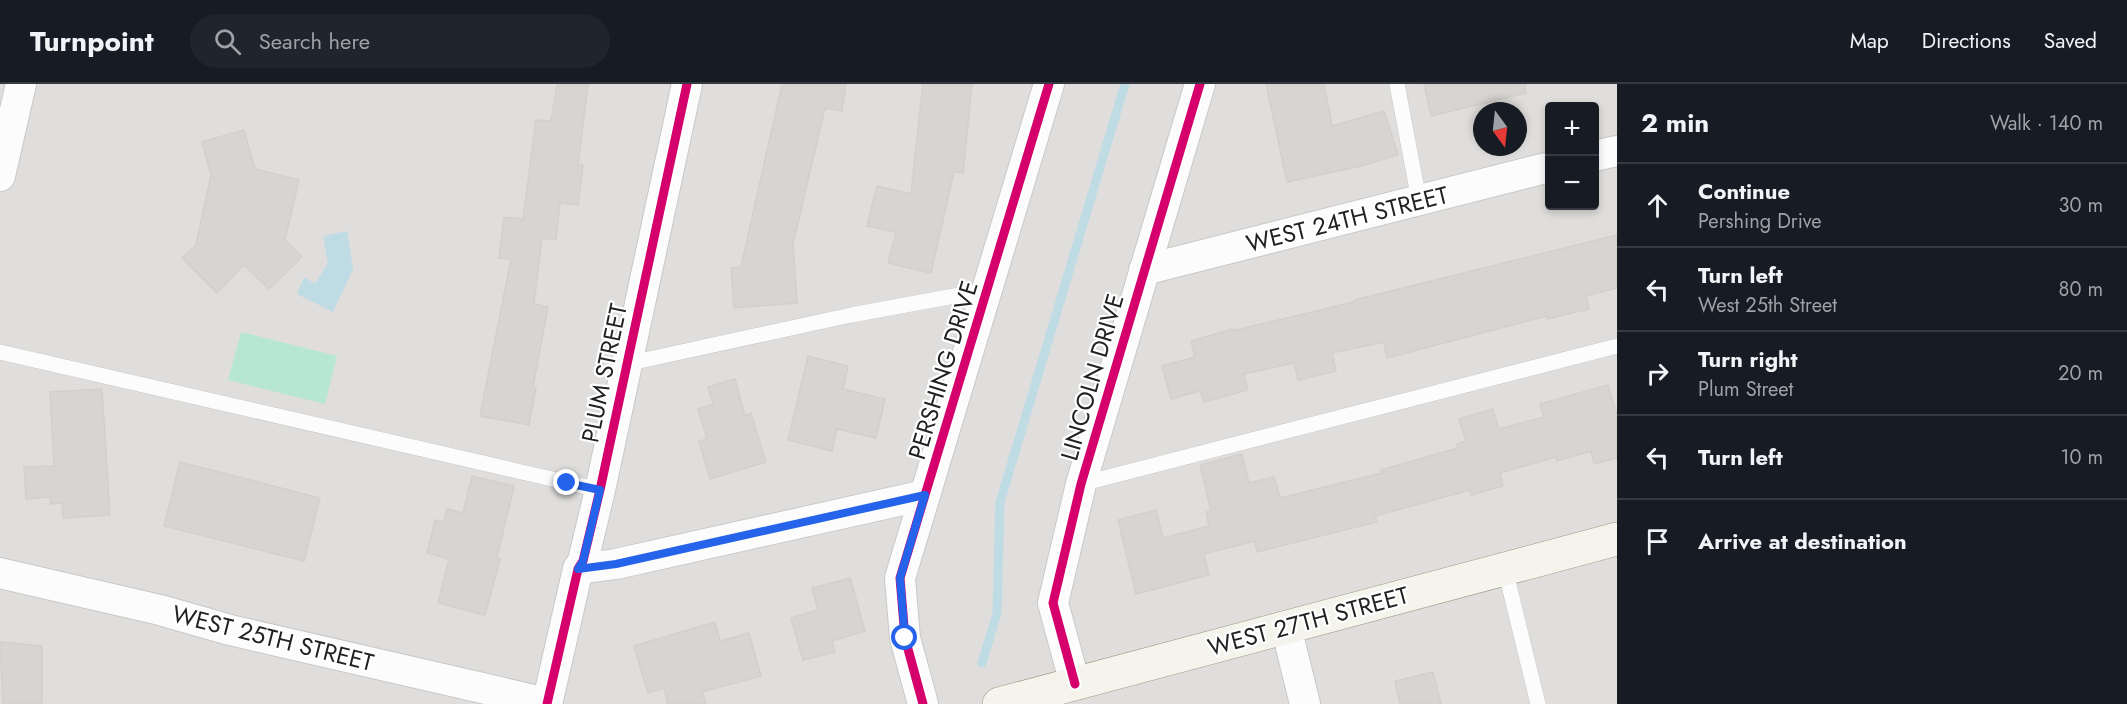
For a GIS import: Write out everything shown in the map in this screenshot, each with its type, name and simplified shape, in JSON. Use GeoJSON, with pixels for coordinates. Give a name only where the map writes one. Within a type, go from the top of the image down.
{"type":"FeatureCollection","features":[{"type":"Feature","properties":{"kind":"main road","name":"WEST 27TH STREET"},"geometry":{"type":"LineString","coordinates":[[999,704],[1617,539]]}},
{"type":"Feature","properties":{"kind":"street"},"geometry":{"type":"LineString","coordinates":[[0,176],[6,119],[21,84]]}},
{"type":"Feature","properties":{"kind":"street","name":"PLUM STREET"},"geometry":{"type":"LineString","coordinates":[[547,704],[578,569],[583,561],[600,490],[687,84]]}},
{"type":"Feature","properties":{"kind":"street","name":"PERSHING DRIVE"},"geometry":{"type":"LineString","coordinates":[[923,704],[905,638],[900,578],[1048,84]]}},
{"type":"Feature","properties":{"kind":"street","name":"LINCOLN DRIVE"},"geometry":{"type":"LineString","coordinates":[[1075,684],[1053,603],[1081,484],[1200,84]]}},
{"type":"Feature","properties":{"kind":"street"},"geometry":{"type":"LineString","coordinates":[[1599,155],[1617,150]]}},
{"type":"Feature","properties":{"kind":"street","name":"WEST 24TH STREET"},"geometry":{"type":"LineString","coordinates":[[1144,270],[1545,168]]}},
{"type":"Feature","properties":{"kind":"street"},"geometry":{"type":"LineString","coordinates":[[578,569],[616,564],[925,495]]}},
{"type":"Feature","properties":{"kind":"street","name":"WEST 25TH STREET"},"geometry":{"type":"LineString","coordinates":[[0,573],[160,610],[230,630],[547,704]]}},
{"type":"Feature","properties":{"kind":"street"},"geometry":{"type":"LineString","coordinates":[[1286,627],[1305,704]]}},
{"type":"Feature","properties":{"kind":"lane"},"geometry":{"type":"LineString","coordinates":[[1397,84],[1419,200]]}},
{"type":"Feature","properties":{"kind":"lane"},"geometry":{"type":"LineString","coordinates":[[626,364],[851,315],[987,290]]}},
{"type":"Feature","properties":{"kind":"lane"},"geometry":{"type":"LineString","coordinates":[[1081,484],[1617,346]]}},
{"type":"Feature","properties":{"kind":"lane"},"geometry":{"type":"LineString","coordinates":[[0,352],[600,490]]}},
{"type":"Feature","properties":{"kind":"lane"},"geometry":{"type":"LineString","coordinates":[[1505,569],[1538,704]]}},
{"type":"Feature","properties":{"kind":"shaded area"},"geometry":{"type":"Polygon","coordinates":[[[0,84],[1617,84],[1617,704],[0,704],[0,84]]]}},
{"type":"Feature","properties":{"kind":"green space"},"geometry":{"type":"Polygon","coordinates":[[[241,332],[337,356],[325,404],[228,380],[241,332]]]}},
{"type":"Feature","properties":{"kind":"water"},"geometry":{"type":"Polygon","coordinates":[[[347,231],[353,269],[333,312],[297,294],[304,277],[315,284],[328,263],[323,236],[347,231]]]}},
{"type":"Feature","properties":{"kind":"building"},"geometry":{"type":"Polygon","coordinates":[[[557,84],[588,84],[578,165],[583,165],[578,205],[560,203],[556,240],[542,238],[534,304],[548,307],[533,387],[536,388],[529,425],[480,416],[511,259],[499,258],[504,217],[523,219],[536,120],[551,121],[557,84]]]}},
{"type":"Feature","properties":{"kind":"building"},"geometry":{"type":"Polygon","coordinates":[[[782,84],[846,84],[842,111],[825,108],[793,244],[797,303],[734,308],[731,268],[741,267],[782,84]]]}},
{"type":"Feature","properties":{"kind":"building"},"geometry":{"type":"Polygon","coordinates":[[[923,84],[972,84],[963,173],[954,172],[931,273],[888,263],[896,232],[867,226],[877,186],[911,194],[923,84]]]}},
{"type":"Feature","properties":{"kind":"building"},"geometry":{"type":"Polygon","coordinates":[[[1266,84],[1324,84],[1332,126],[1384,111],[1398,155],[1361,166],[1287,182],[1266,84]]]}},
{"type":"Feature","properties":{"kind":"building"},"geometry":{"type":"Polygon","coordinates":[[[1424,84],[1525,84],[1526,93],[1489,102],[1473,102],[1473,106],[1431,116],[1424,84]]]}},
{"type":"Feature","properties":{"kind":"building"},"geometry":{"type":"Polygon","coordinates":[[[244,130],[255,169],[299,180],[285,240],[302,257],[269,289],[244,265],[217,293],[182,258],[196,245],[211,175],[202,142],[244,130]]]}},
{"type":"Feature","properties":{"kind":"building"},"geometry":{"type":"Polygon","coordinates":[[[1617,235],[1617,288],[1586,296],[1589,309],[1547,319],[1547,316],[1387,358],[1384,342],[1332,353],[1336,371],[1298,380],[1294,363],[1244,374],[1248,390],[1204,402],[1200,391],[1171,399],[1162,366],[1195,357],[1191,341],[1617,235]]]}},
{"type":"Feature","properties":{"kind":"building"},"geometry":{"type":"Polygon","coordinates":[[[808,356],[848,366],[843,389],[885,399],[876,438],[837,429],[832,451],[788,440],[808,356]]]}},
{"type":"Feature","properties":{"kind":"building"},"geometry":{"type":"Polygon","coordinates":[[[735,379],[745,416],[751,413],[766,462],[710,479],[699,441],[707,439],[698,409],[713,404],[708,387],[735,379]]]}},
{"type":"Feature","properties":{"kind":"building"},"geometry":{"type":"Polygon","coordinates":[[[1608,385],[1617,414],[1617,458],[1594,464],[1591,451],[1557,461],[1556,457],[1500,473],[1503,486],[1471,495],[1470,490],[1375,516],[1377,522],[1257,552],[1255,541],[1204,554],[1209,575],[1136,594],[1118,520],[1156,510],[1163,538],[1209,526],[1206,512],[1211,511],[1200,465],[1242,454],[1249,483],[1274,477],[1280,498],[1382,473],[1381,470],[1458,448],[1457,444],[1466,441],[1459,419],[1493,409],[1499,429],[1544,417],[1540,404],[1608,385]]]}},
{"type":"Feature","properties":{"kind":"building"},"geometry":{"type":"Polygon","coordinates":[[[102,389],[110,515],[63,518],[62,503],[51,504],[50,497],[26,499],[24,467],[54,466],[50,392],[102,389]]]}},
{"type":"Feature","properties":{"kind":"building"},"geometry":{"type":"Polygon","coordinates":[[[180,462],[320,498],[304,561],[164,526],[180,462]]]}},
{"type":"Feature","properties":{"kind":"building"},"geometry":{"type":"Polygon","coordinates":[[[472,476],[514,486],[497,558],[500,559],[485,615],[438,603],[449,559],[427,553],[435,520],[444,522],[447,509],[463,513],[472,476]]]}},
{"type":"Feature","properties":{"kind":"building"},"geometry":{"type":"Polygon","coordinates":[[[850,578],[865,631],[832,641],[835,652],[803,660],[791,618],[818,610],[812,588],[850,578]]]}},
{"type":"Feature","properties":{"kind":"building"},"geometry":{"type":"Polygon","coordinates":[[[715,622],[720,641],[749,633],[761,676],[702,692],[706,704],[668,704],[664,688],[648,693],[634,646],[715,622]]]}},
{"type":"Feature","properties":{"kind":"building"},"geometry":{"type":"Polygon","coordinates":[[[0,642],[42,646],[42,704],[3,704],[0,642]]]}},
{"type":"Feature","properties":{"kind":"building"},"geometry":{"type":"Polygon","coordinates":[[[1433,672],[1441,704],[1400,704],[1395,681],[1433,672]]]}},
{"type":"Feature","properties":{"kind":"waterway"},"geometry":{"type":"LineString","coordinates":[[982,663],[997,613],[1000,502],[1125,84]]}},
{"type":"Feature","properties":{"kind":"cycle path"},"geometry":{"type":"LineString","coordinates":[[547,704],[578,569],[583,561],[600,490],[687,84]]}},
{"type":"Feature","properties":{"kind":"cycle path"},"geometry":{"type":"LineString","coordinates":[[923,704],[905,638],[900,578],[1049,84]]}},
{"type":"Feature","properties":{"kind":"cycle path"},"geometry":{"type":"LineString","coordinates":[[1075,684],[1053,603],[1081,484],[1200,84]]}},
{"type":"Feature","properties":{"kind":"route"},"geometry":{"type":"LineString","coordinates":[[567,483],[600,490],[583,561],[578,569],[616,564],[925,495],[900,578],[905,638]]}}]}
